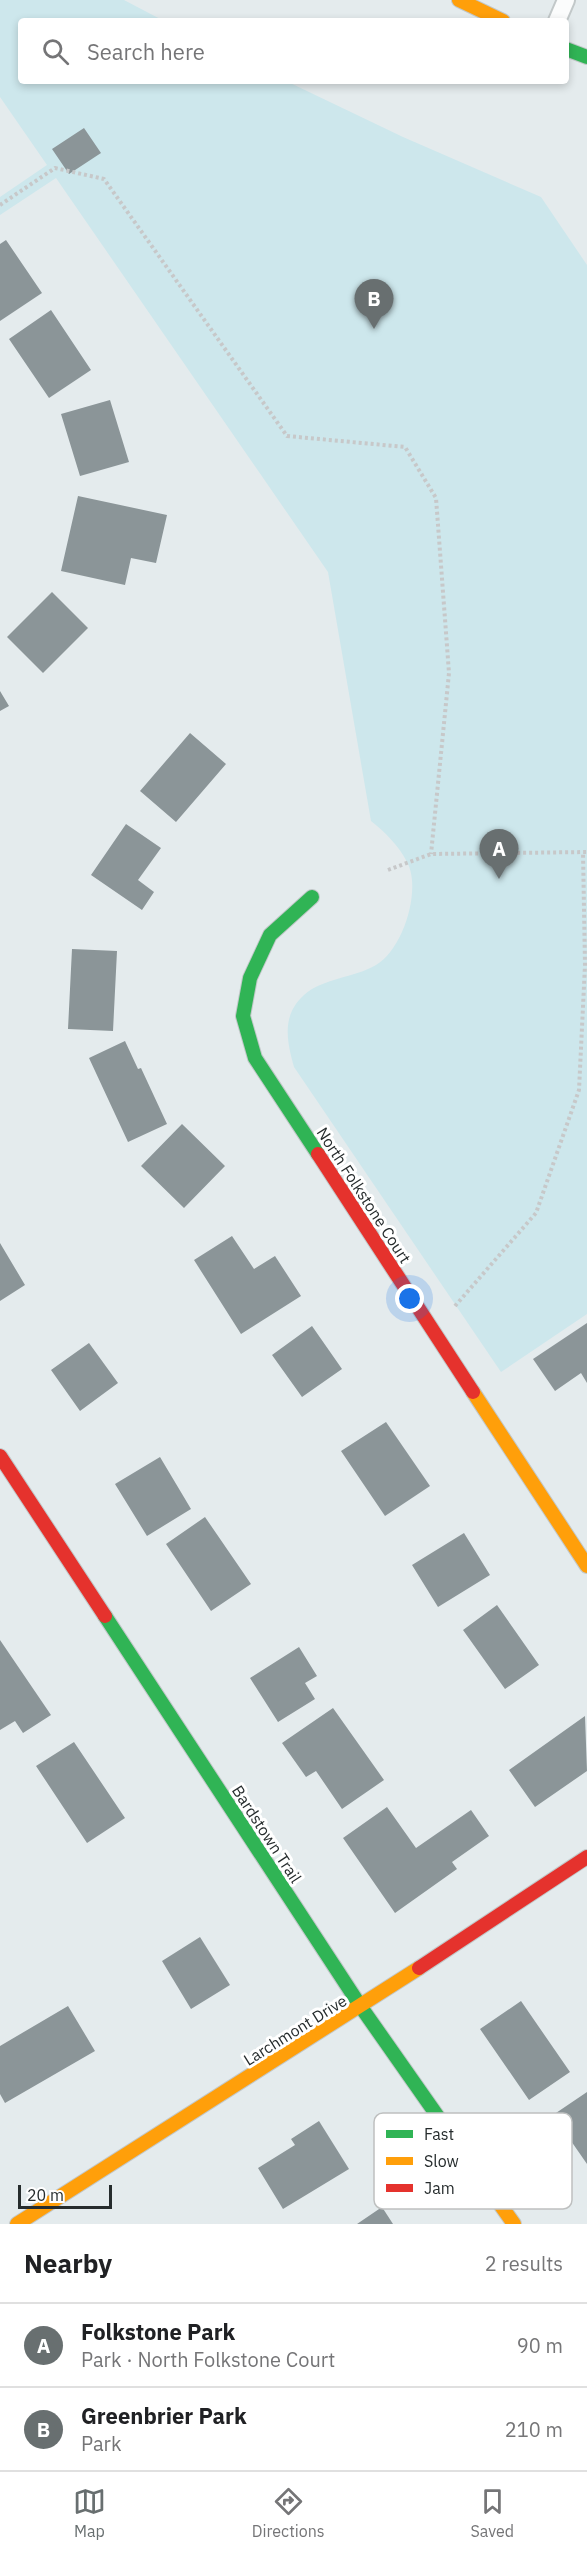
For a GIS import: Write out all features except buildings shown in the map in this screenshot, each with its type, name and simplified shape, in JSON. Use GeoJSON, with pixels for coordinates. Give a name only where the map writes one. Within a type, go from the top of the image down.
{"type":"FeatureCollection","features":[{"type":"Feature","properties":{"kind":"main road"},"geometry":{"type":"LineString","coordinates":[[459,0],[498,18]]}},
{"type":"Feature","properties":{"kind":"main road"},"geometry":{"type":"LineString","coordinates":[[569,50],[587,57]]}},
{"type":"Feature","properties":{"kind":"main road","name":"North Folkstone Court"},"geometry":{"type":"LineString","coordinates":[[312,897],[270,935],[250,978],[243,1016],[255,1058],[587,1566]]}},
{"type":"Feature","properties":{"kind":"main road","name":"Bardstown Trail"},"geometry":{"type":"LineString","coordinates":[[0,1456],[361,2007],[436,2113]]}},
{"type":"Feature","properties":{"kind":"main road","name":"Larchmont Drive"},"geometry":{"type":"LineString","coordinates":[[17,2224],[361,2007],[587,1857]]}},
{"type":"Feature","properties":{"kind":"main road","name":"Bardstown Trail"},"geometry":{"type":"LineString","coordinates":[[503,2209],[514,2224]]}},
{"type":"Feature","properties":{"kind":"lane"},"geometry":{"type":"LineString","coordinates":[[558,18],[566,0]]}},
{"type":"Feature","properties":{"kind":"path"},"geometry":{"type":"LineString","coordinates":[[0,205],[55,168],[104,179],[287,436],[405,447],[436,498],[449,673],[431,854]]}},
{"type":"Feature","properties":{"kind":"path"},"geometry":{"type":"LineString","coordinates":[[388,870],[431,854],[585,852],[585,965],[579,1090],[536,1213],[452,1311]]}},
{"type":"Feature","properties":{"kind":"shaded area"},"geometry":{"type":"Polygon","coordinates":[[[0,0],[124,0],[158,18],[18,18],[18,84],[292,84],[403,137],[541,197],[587,265],[587,1314],[501,1372],[294,1067],[289,1048],[289,1020],[297,1003],[312,989],[329,981],[358,973],[376,965],[386,957],[402,933],[411,902],[411,874],[407,862],[391,840],[371,821],[328,572],[56,178],[0,215],[0,197],[47,165],[0,97],[0,0]]]}},
{"type":"Feature","properties":{"kind":"traffic: fast"},"geometry":{"type":"LineString","coordinates":[[569,50],[587,57]]}},
{"type":"Feature","properties":{"kind":"traffic: fast"},"geometry":{"type":"LineString","coordinates":[[312,897],[270,935],[250,978],[243,1016],[255,1058],[318,1154]]}},
{"type":"Feature","properties":{"kind":"traffic: fast"},"geometry":{"type":"LineString","coordinates":[[105,1616],[361,2007],[435,2113]]}},
{"type":"Feature","properties":{"kind":"traffic: slow"},"geometry":{"type":"LineString","coordinates":[[459,0],[497,18]]}},
{"type":"Feature","properties":{"kind":"traffic: slow"},"geometry":{"type":"LineString","coordinates":[[473,1392],[587,1566]]}},
{"type":"Feature","properties":{"kind":"traffic: slow"},"geometry":{"type":"LineString","coordinates":[[17,2224],[419,1968]]}},
{"type":"Feature","properties":{"kind":"traffic: slow"},"geometry":{"type":"LineString","coordinates":[[503,2209],[514,2224]]}},
{"type":"Feature","properties":{"kind":"traffic: jam"},"geometry":{"type":"LineString","coordinates":[[318,1154],[473,1392]]}},
{"type":"Feature","properties":{"kind":"traffic: jam"},"geometry":{"type":"LineString","coordinates":[[0,1456],[105,1616]]}},
{"type":"Feature","properties":{"kind":"traffic: jam"},"geometry":{"type":"LineString","coordinates":[[419,1968],[587,1857]]}},
{"type":"Feature","properties":{"kind":"place","name":"Greenbrier Park"},"geometry":{"type":"Point","coordinates":[374,329]}},
{"type":"Feature","properties":{"kind":"place","name":"Folkstone Park"},"geometry":{"type":"Point","coordinates":[499,879]}}]}
